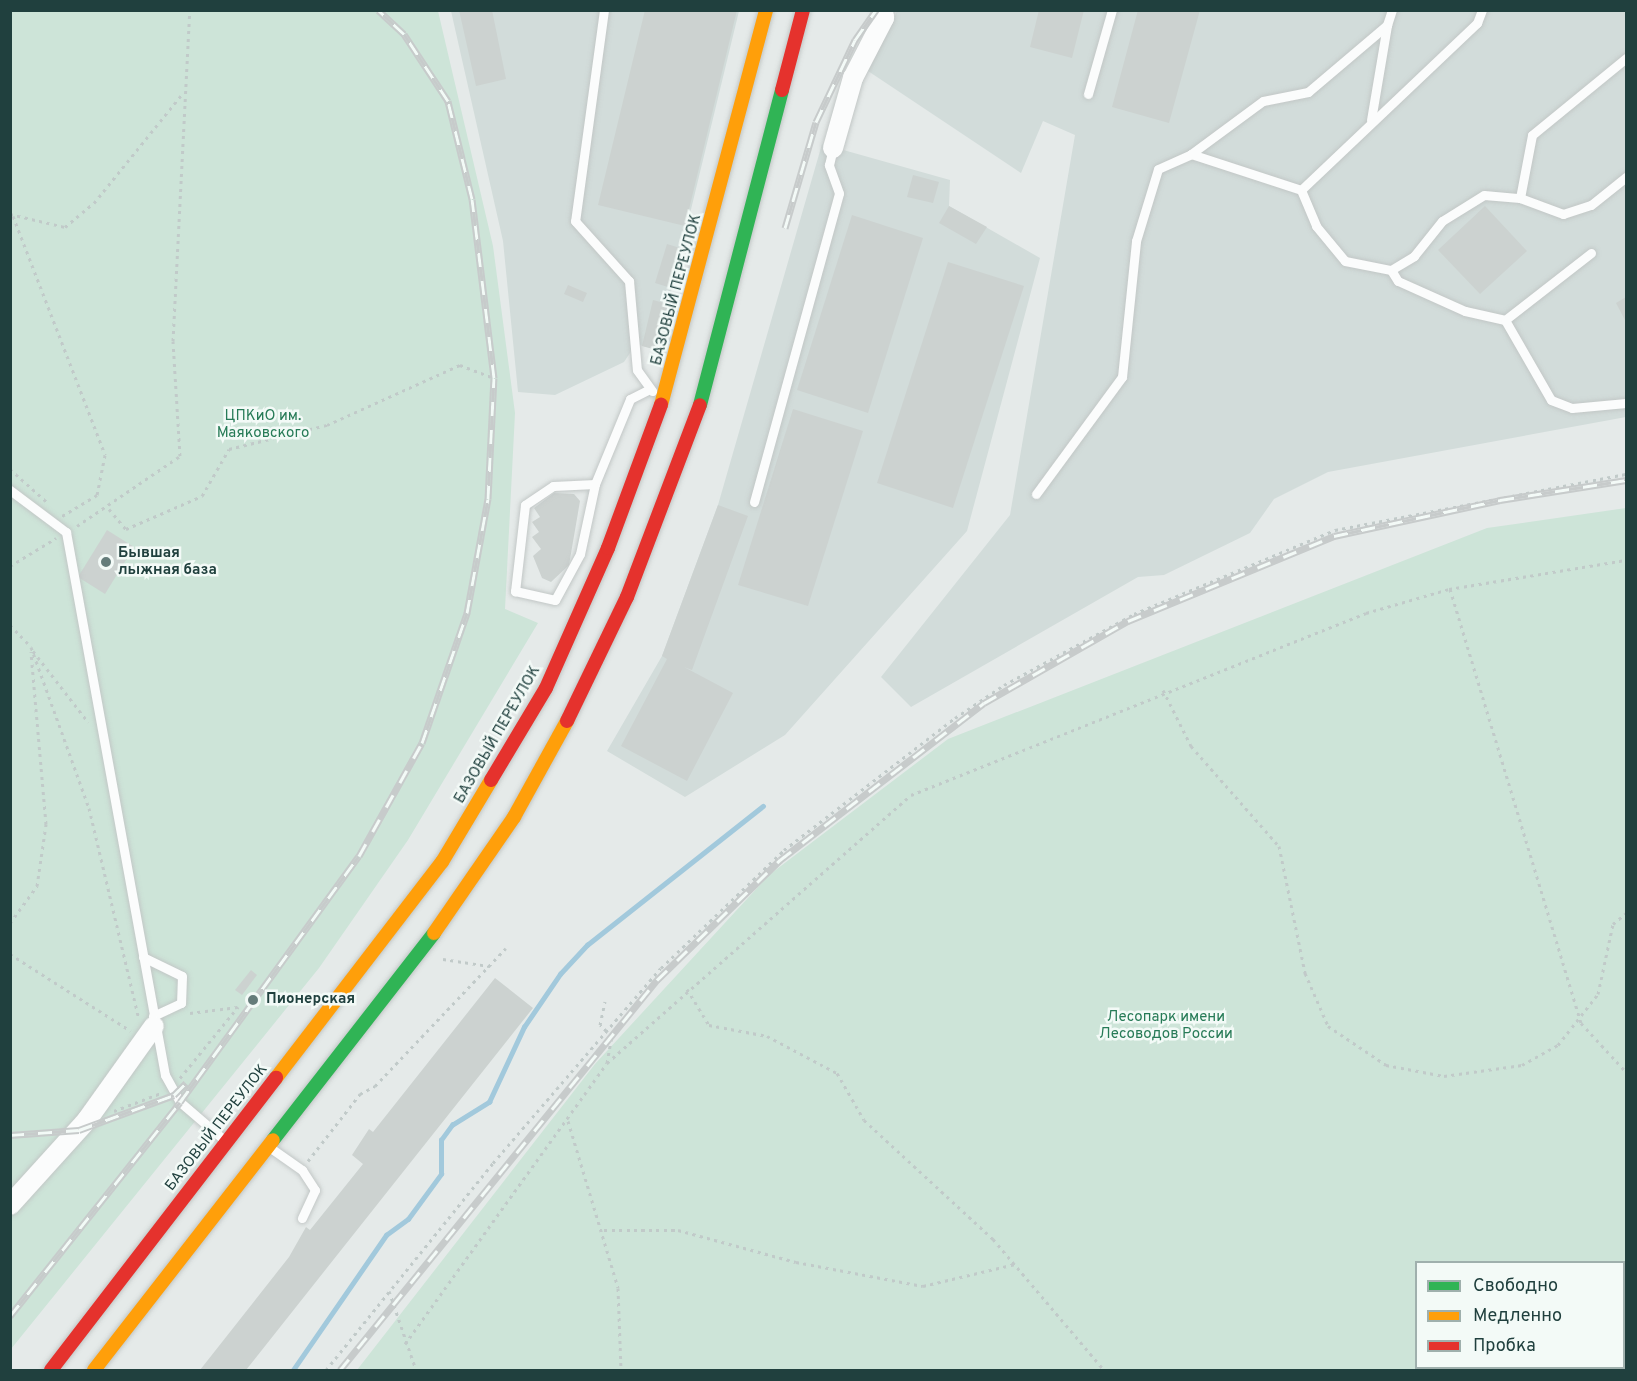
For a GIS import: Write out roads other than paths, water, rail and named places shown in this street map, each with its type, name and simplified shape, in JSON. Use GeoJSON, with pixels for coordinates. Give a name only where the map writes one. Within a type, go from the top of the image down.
{"type":"FeatureCollection","features":[{"type":"Feature","properties":{"kind":"main road","name":"БАЗОВЫЙ ПЕРЕУЛОК"},"geometry":{"type":"LineString","coordinates":[[51,1371],[442,862],[490,785],[579,618],[665,396],[766,10]]}},
{"type":"Feature","properties":{"kind":"main road"},"geometry":{"type":"LineString","coordinates":[[94,1371],[477,874],[552,748],[605,645],[716,356],[803,10]]}},
{"type":"Feature","properties":{"kind":"street"},"geometry":{"type":"LineString","coordinates":[[833,148],[853,78],[884,18],[882,10]]}},
{"type":"Feature","properties":{"kind":"street"},"geometry":{"type":"LineString","coordinates":[[10,1205],[87,1120],[150,1027]]}},
{"type":"Feature","properties":{"kind":"lane"},"geometry":{"type":"LineString","coordinates":[[604,10],[575,221],[629,281],[637,370],[648,390],[665,396]]}},
{"type":"Feature","properties":{"kind":"lane"},"geometry":{"type":"LineString","coordinates":[[1088,94],[1112,10]]}},
{"type":"Feature","properties":{"kind":"lane"},"geometry":{"type":"LineString","coordinates":[[1371,120],[1387,25],[1392,10]]}},
{"type":"Feature","properties":{"kind":"lane"},"geometry":{"type":"LineString","coordinates":[[1301,190],[1371,120],[1477,23],[1482,10]]}},
{"type":"Feature","properties":{"kind":"lane"},"geometry":{"type":"LineString","coordinates":[[1036,494],[1122,377],[1136,241],[1158,169],[1191,154],[1263,101],[1308,92],[1387,25]]}},
{"type":"Feature","properties":{"kind":"lane"},"geometry":{"type":"LineString","coordinates":[[1520,198],[1532,135],[1626,58]]}},
{"type":"Feature","properties":{"kind":"lane"},"geometry":{"type":"LineString","coordinates":[[754,502],[839,193],[829,165],[833,148]]}},
{"type":"Feature","properties":{"kind":"lane"},"geometry":{"type":"LineString","coordinates":[[1191,154],[1301,190],[1316,226],[1345,261],[1391,270],[1414,256],[1442,221],[1484,195],[1520,198],[1563,214],[1591,205],[1626,177]]}},
{"type":"Feature","properties":{"kind":"lane"},"geometry":{"type":"LineString","coordinates":[[1505,320],[1591,252]]}},
{"type":"Feature","properties":{"kind":"lane"},"geometry":{"type":"LineString","coordinates":[[1391,270],[1398,281],[1465,311],[1505,320],[1551,400],[1572,408],[1626,403]]}},
{"type":"Feature","properties":{"kind":"lane"},"geometry":{"type":"LineString","coordinates":[[595,484],[553,486],[525,506],[515,591],[555,600],[580,554],[595,484],[630,399],[648,390]]}},
{"type":"Feature","properties":{"kind":"lane"},"geometry":{"type":"LineString","coordinates":[[10,490],[55,520],[66,532],[143,957],[150,1027],[170,1089],[227,1142]]}},
{"type":"Feature","properties":{"kind":"lane"},"geometry":{"type":"LineString","coordinates":[[143,957],[182,976],[181,1003],[150,1027]]}},
{"type":"Feature","properties":{"kind":"lane"},"geometry":{"type":"LineString","coordinates":[[268,1146],[302,1170],[315,1190],[302,1218]]}},
{"type":"Feature","properties":{"kind":"waterway"},"geometry":{"type":"LineString","coordinates":[[293,1370],[386,1235],[408,1219],[441,1174],[441,1140],[452,1125],[489,1102],[524,1027],[560,974],[587,945],[763,806]]}},
{"type":"Feature","properties":{"kind":"railway"},"geometry":{"type":"LineString","coordinates":[[10,1316],[180,1102],[359,856],[422,743],[467,613],[488,499],[494,378],[472,199],[448,101],[404,34],[378,10]]}},
{"type":"Feature","properties":{"kind":"railway"},"geometry":{"type":"LineString","coordinates":[[785,228],[816,122],[855,40],[876,10]]}},
{"type":"Feature","properties":{"kind":"railway"},"geometry":{"type":"LineString","coordinates":[[340,1370],[657,980],[780,860],[984,703],[1128,621],[1334,536],[1500,500],[1626,480]]}},
{"type":"Feature","properties":{"kind":"railway"},"geometry":{"type":"LineString","coordinates":[[10,1135],[79,1130],[174,1095],[186,1083]]}},
{"type":"Feature","properties":{"kind":"place","name":"Бывшая лыжная база"},"geometry":{"type":"Point","coordinates":[106,562]}},
{"type":"Feature","properties":{"kind":"place","name":"Пионерская"},"geometry":{"type":"Point","coordinates":[253,1000]}},
{"type":"Feature","properties":{"kind":"park label","name":"ЦПКиО им. Маяковского"},"geometry":{"type":"Point","coordinates":[263,424]}},
{"type":"Feature","properties":{"kind":"park label","name":"Лесопарк имени Лесоводов России"},"geometry":{"type":"Point","coordinates":[1166,1026]}}]}
